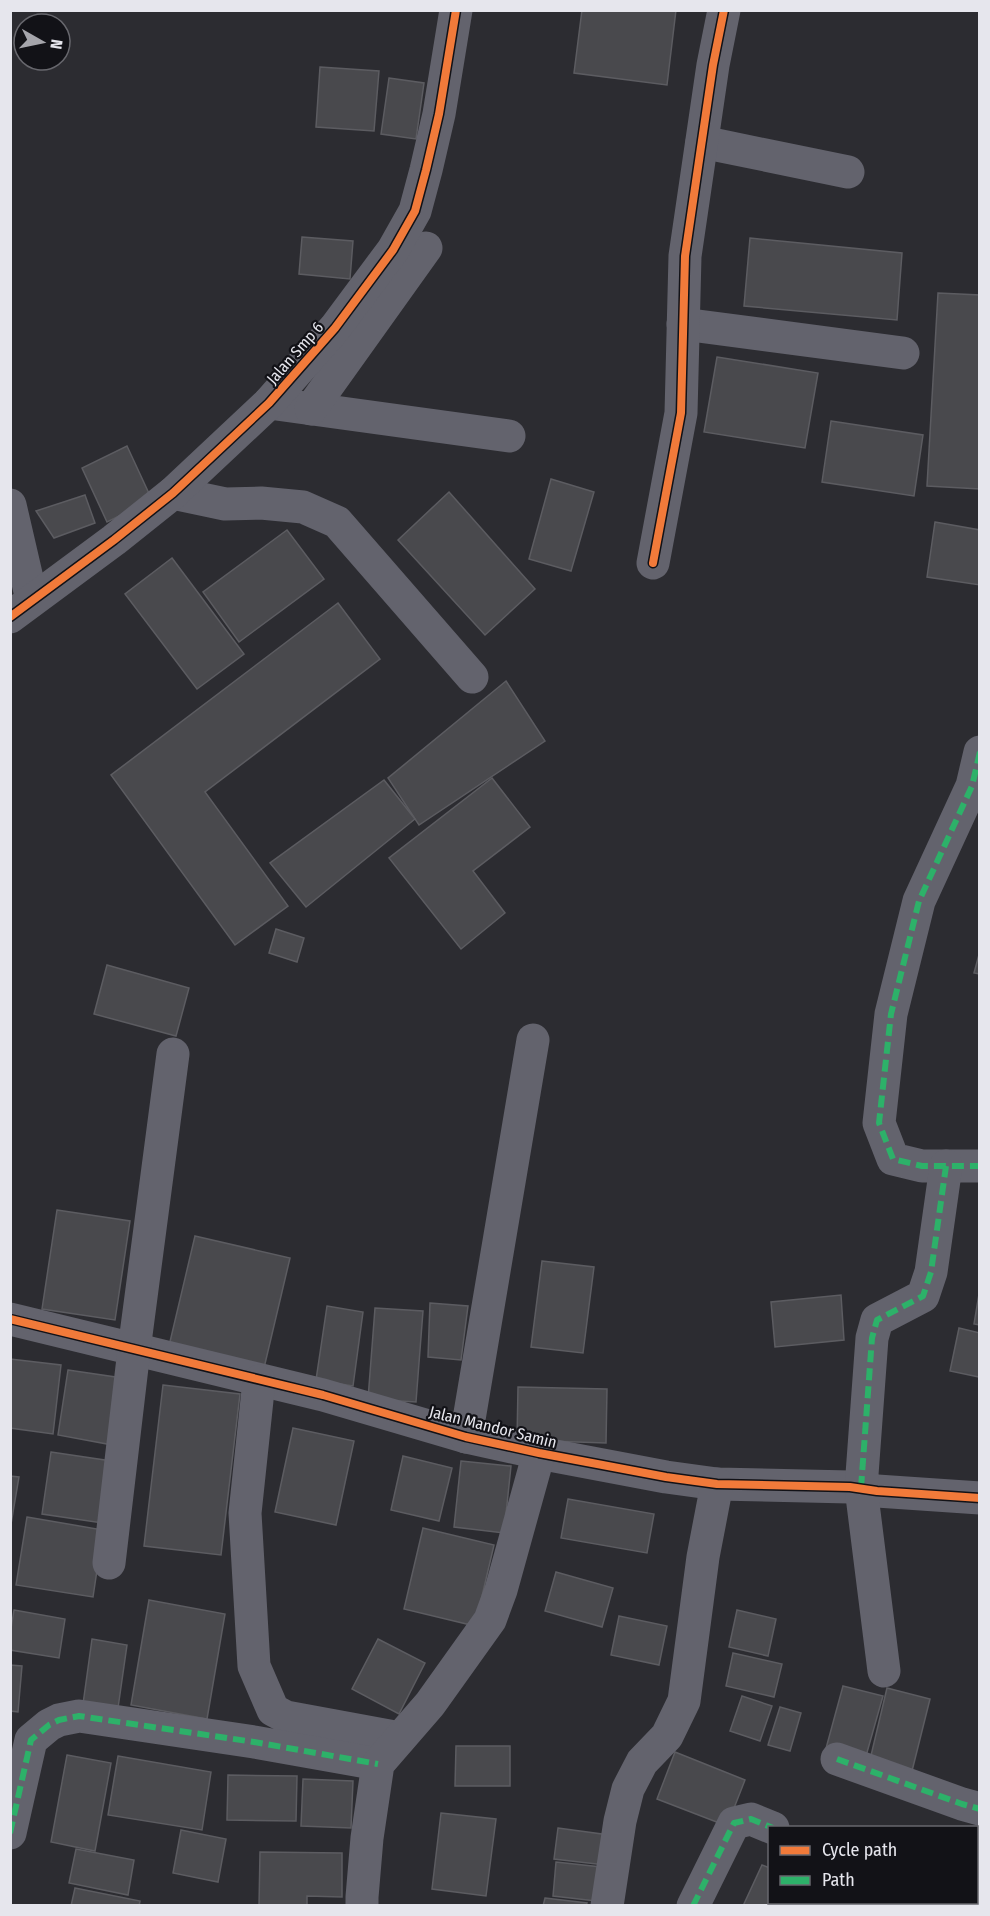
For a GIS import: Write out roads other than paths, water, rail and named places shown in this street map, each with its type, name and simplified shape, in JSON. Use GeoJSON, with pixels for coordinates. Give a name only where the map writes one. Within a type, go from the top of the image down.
{"type":"FeatureCollection","features":[{"type":"Feature","properties":{"kind":"street","name":"Jalan Smp 6"},"geometry":{"type":"LineString","coordinates":[[21,608],[114,540],[172,493],[269,403],[335,328],[393,250],[415,211],[426,170],[439,114],[456,10]]}},
{"type":"Feature","properties":{"kind":"street"},"geometry":{"type":"LineString","coordinates":[[652,563],[681,413],[685,256],[713,65],[724,10]]}},
{"type":"Feature","properties":{"kind":"street"},"geometry":{"type":"LineString","coordinates":[[702,142],[848,172]]}},
{"type":"Feature","properties":{"kind":"street"},"geometry":{"type":"LineString","coordinates":[[311,409],[426,248]]}},
{"type":"Feature","properties":{"kind":"street"},"geometry":{"type":"LineString","coordinates":[[683,324],[903,353]]}},
{"type":"Feature","properties":{"kind":"street"},"geometry":{"type":"LineString","coordinates":[[269,403],[509,436]]}},
{"type":"Feature","properties":{"kind":"street"},"geometry":{"type":"LineString","coordinates":[[172,493],[225,504],[261,503],[303,507],[337,522],[472,677]]}},
{"type":"Feature","properties":{"kind":"street"},"geometry":{"type":"LineString","coordinates":[[10,506],[21,608]]}},
{"type":"Feature","properties":{"kind":"street"},"geometry":{"type":"LineString","coordinates":[[980,752],[972,786],[919,901],[891,1014],[879,1123],[893,1159],[921,1166],[980,1166]]}},
{"type":"Feature","properties":{"kind":"street"},"geometry":{"type":"LineString","coordinates":[[466,1437],[533,1040]]}},
{"type":"Feature","properties":{"kind":"street"},"geometry":{"type":"LineString","coordinates":[[109,1563],[173,1054]]}},
{"type":"Feature","properties":{"kind":"street"},"geometry":{"type":"LineString","coordinates":[[884,1671],[861,1488],[872,1338],[877,1320],[923,1296],[931,1272],[946,1166]]}},
{"type":"Feature","properties":{"kind":"street","name":"Jalan Mandor Samin"},"geometry":{"type":"LineString","coordinates":[[10,1319],[323,1395],[466,1437],[666,1478],[717,1484],[850,1486],[980,1498]]}},
{"type":"Feature","properties":{"kind":"street"},"geometry":{"type":"LineString","coordinates":[[259,1381],[245,1513],[254,1666],[273,1710],[286,1717],[400,1738]]}},
{"type":"Feature","properties":{"kind":"street"},"geometry":{"type":"LineString","coordinates":[[362,1905],[367,1838],[378,1764],[430,1704],[490,1620],[501,1590],[539,1453]]}},
{"type":"Feature","properties":{"kind":"street"},"geometry":{"type":"LineString","coordinates":[[608,1905],[628,1789],[642,1762],[667,1737],[684,1701],[703,1557],[717,1484]]}},
{"type":"Feature","properties":{"kind":"street"},"geometry":{"type":"LineString","coordinates":[[10,1833],[31,1740],[59,1720],[79,1716],[254,1742],[378,1764]]}},
{"type":"Feature","properties":{"kind":"street"},"geometry":{"type":"LineString","coordinates":[[837,1759],[980,1809]]}},
{"type":"Feature","properties":{"kind":"street"},"geometry":{"type":"LineString","coordinates":[[693,1905],[734,1823],[751,1820],[770,1826]]}}]}
